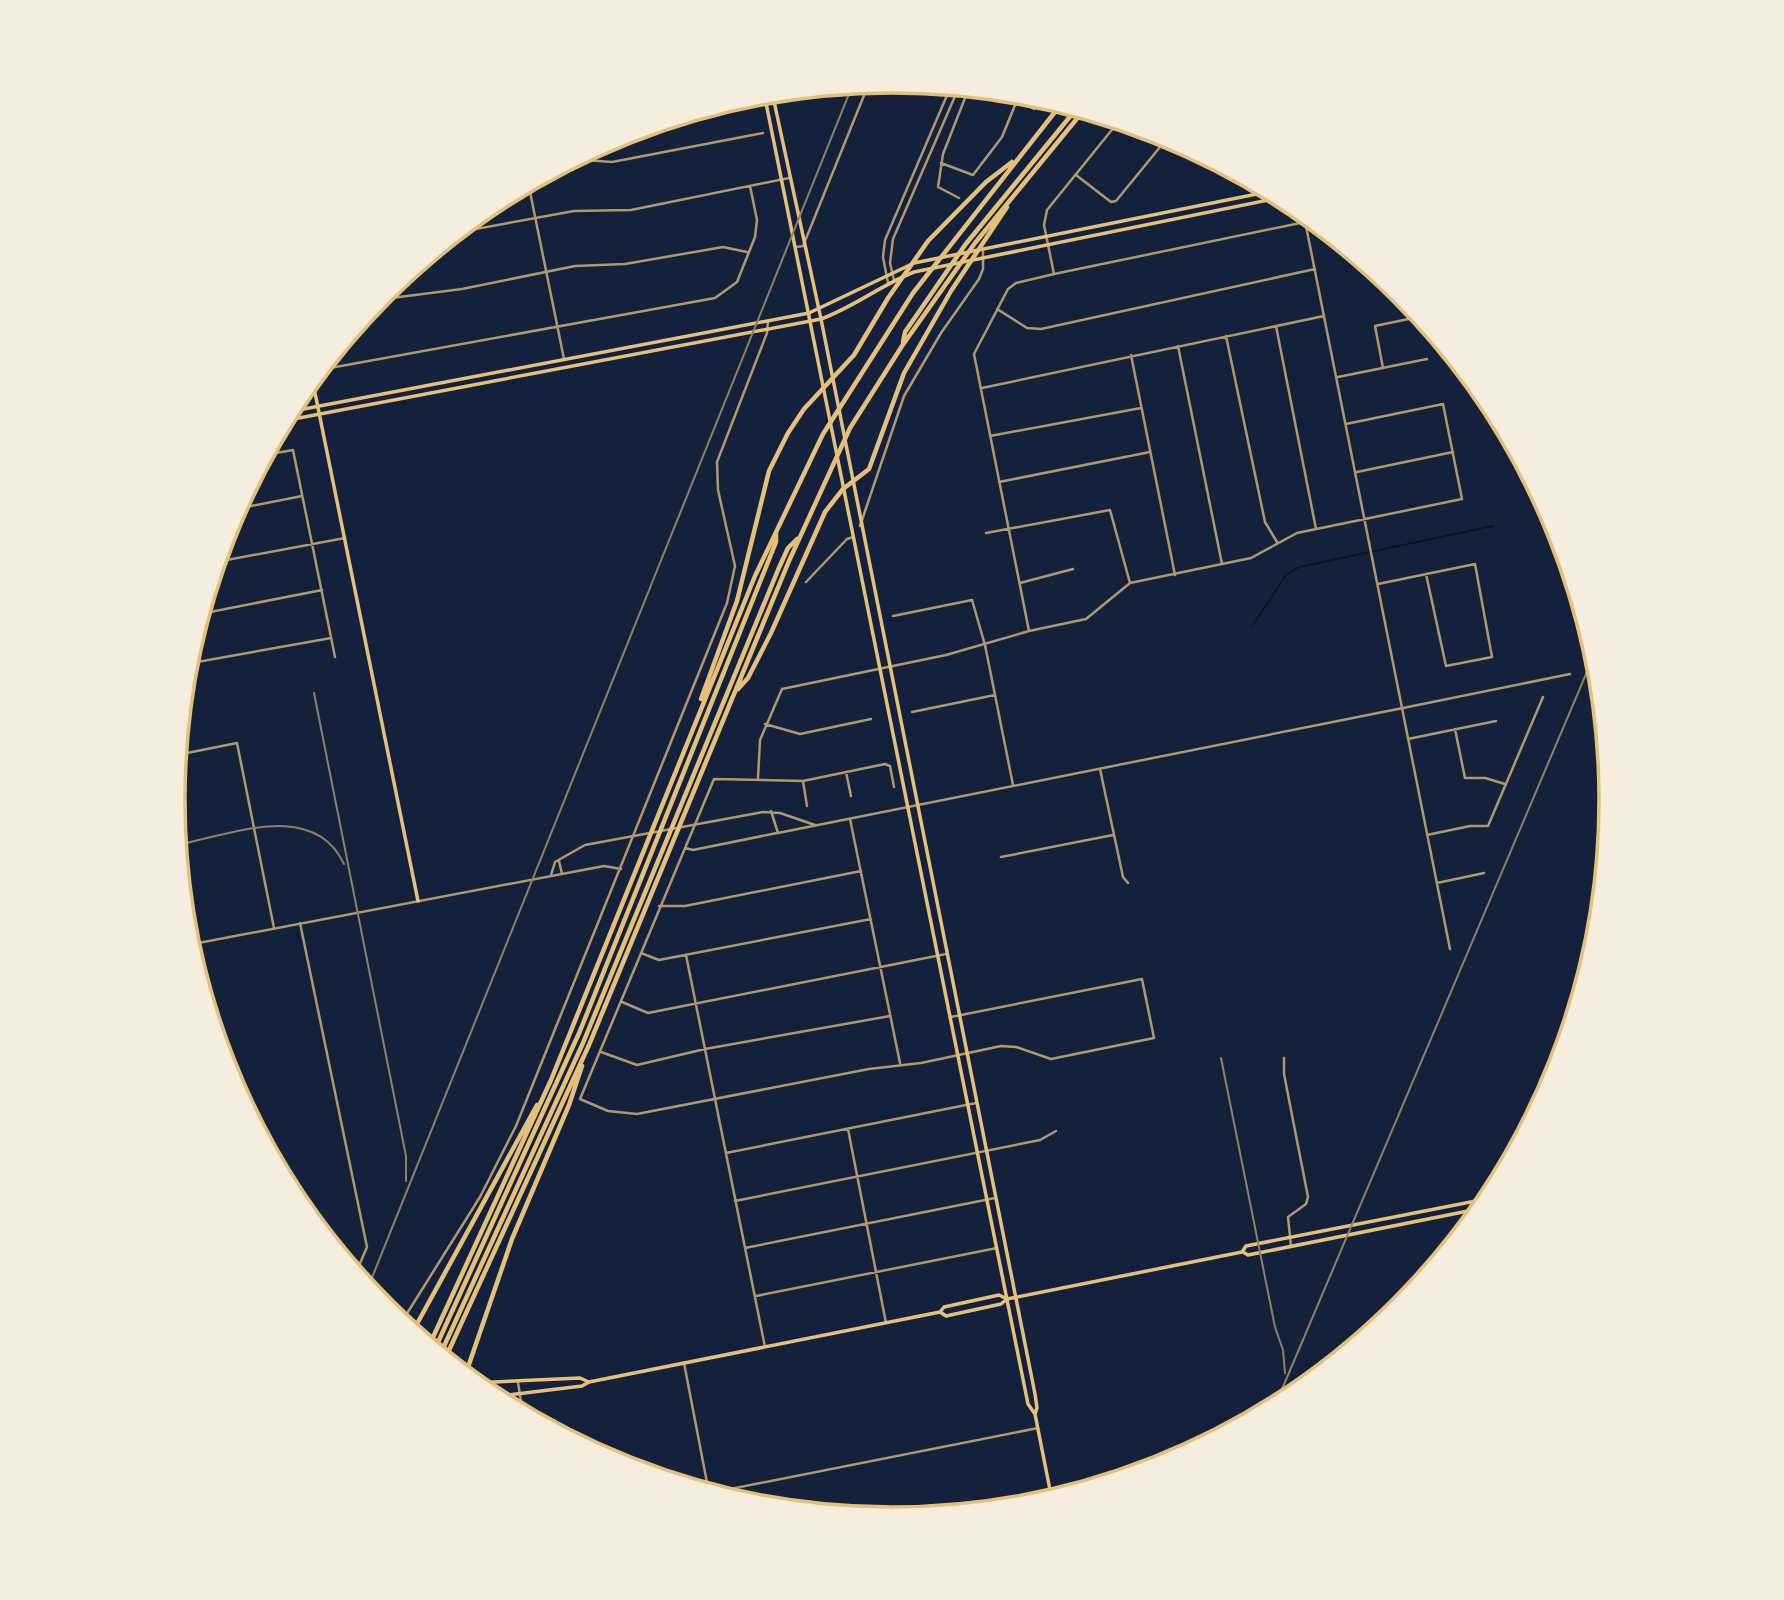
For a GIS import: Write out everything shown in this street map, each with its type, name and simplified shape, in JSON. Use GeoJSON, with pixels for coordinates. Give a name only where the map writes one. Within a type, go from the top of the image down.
{"type":"FeatureCollection","features":[{"type":"Feature","properties":{"kind":"highway"},"geometry":{"type":"LineString","coordinates":[[433,1338],[551,1080],[694,723],[775,531],[823,434],[913,293],[1055,112]]}},
{"type":"Feature","properties":{"kind":"highway"},"geometry":{"type":"LineString","coordinates":[[934,295],[965,245],[1071,116]]}},
{"type":"Feature","properties":{"kind":"highway"},"geometry":{"type":"LineString","coordinates":[[449,1351],[589,1045],[800,536],[850,428],[902,346],[905,332],[1077,118]]}},
{"type":"Feature","properties":{"kind":"highway"},"geometry":{"type":"LineString","coordinates":[[694,723],[709,674],[737,601],[769,471],[796,420],[854,355],[920,251],[986,182],[1018,157]]}},
{"type":"Feature","properties":{"kind":"highway"},"geometry":{"type":"LineString","coordinates":[[735,693],[748,678],[771,633],[825,512],[852,481],[869,469],[904,373],[951,291],[1018,189]]}},
{"type":"Feature","properties":{"kind":"highway"},"geometry":{"type":"LineString","coordinates":[[438,1342],[580,1031],[776,542],[775,531]]}},
{"type":"Feature","properties":{"kind":"highway"},"geometry":{"type":"LineString","coordinates":[[444,1347],[578,1054],[778,570],[788,548],[800,536]]}},
{"type":"Feature","properties":{"kind":"highway"},"geometry":{"type":"LineString","coordinates":[[469,1367],[512,1239],[569,1105],[589,1045]]}},
{"type":"Feature","properties":{"kind":"highway"},"geometry":{"type":"LineString","coordinates":[[417,1323],[551,1080]]}},
{"type":"Feature","properties":{"kind":"main road"},"geometry":{"type":"LineString","coordinates":[[774,103],[803,246],[821,318],[860,526],[1035,1394],[1035,1414],[1050,1489]]}},
{"type":"Feature","properties":{"kind":"main road"},"geometry":{"type":"LineString","coordinates":[[766,104],[1026,1396],[1029,1409],[1035,1414]]}},
{"type":"Feature","properties":{"kind":"main road"},"geometry":{"type":"LineString","coordinates":[[303,409],[809,313],[914,263],[1256,194]]}},
{"type":"Feature","properties":{"kind":"main road"},"geometry":{"type":"LineString","coordinates":[[1251,195],[1253,203]]}},
{"type":"Feature","properties":{"kind":"main road"},"geometry":{"type":"LineString","coordinates":[[297,418],[810,321],[847,308],[888,283],[914,272],[1266,200]]}},
{"type":"Feature","properties":{"kind":"main road"},"geometry":{"type":"LineString","coordinates":[[564,359],[571,366]]}},
{"type":"Feature","properties":{"kind":"main road"},"geometry":{"type":"LineString","coordinates":[[558,368],[564,359]]}},
{"type":"Feature","properties":{"kind":"main road"},"geometry":{"type":"LineString","coordinates":[[539,372],[543,363]]}},
{"type":"Feature","properties":{"kind":"main road"},"geometry":{"type":"LineString","coordinates":[[532,365],[539,372]]}},
{"type":"Feature","properties":{"kind":"main road"},"geometry":{"type":"LineString","coordinates":[[314,392],[418,901]]}},
{"type":"Feature","properties":{"kind":"main road"},"geometry":{"type":"LineString","coordinates":[[863,586],[872,584]]}},
{"type":"Feature","properties":{"kind":"main road"},"geometry":{"type":"LineString","coordinates":[[867,607],[876,605]]}},
{"type":"Feature","properties":{"kind":"main road"},"geometry":{"type":"LineString","coordinates":[[871,626],[880,624]]}},
{"type":"Feature","properties":{"kind":"main road"},"geometry":{"type":"LineString","coordinates":[[920,869],[929,869]]}},
{"type":"Feature","properties":{"kind":"main road"},"geometry":{"type":"LineString","coordinates":[[1242,1252],[1246,1246],[1474,1201]]}},
{"type":"Feature","properties":{"kind":"main road"},"geometry":{"type":"LineString","coordinates":[[511,1396],[582,1386],[589,1382],[940,1312],[944,1307],[999,1296],[1015,1298],[1242,1252],[1248,1255],[1467,1211]]}},
{"type":"Feature","properties":{"kind":"main road"},"geometry":{"type":"LineString","coordinates":[[940,1312],[946,1316],[1001,1304],[1007,1299]]}},
{"type":"Feature","properties":{"kind":"main road"},"geometry":{"type":"LineString","coordinates":[[491,1382],[580,1378],[589,1382]]}},
{"type":"Feature","properties":{"kind":"main road"},"geometry":{"type":"LineString","coordinates":[[1026,1396],[1035,1394]]}},
{"type":"Feature","properties":{"kind":"street"},"geometry":{"type":"LineString","coordinates":[[795,248],[803,246],[865,94]]}},
{"type":"Feature","properties":{"kind":"street"},"geometry":{"type":"LineString","coordinates":[[888,283],[885,240],[947,95]]}},
{"type":"Feature","properties":{"kind":"street"},"geometry":{"type":"LineString","coordinates":[[894,280],[890,249],[893,239],[955,96]]}},
{"type":"Feature","properties":{"kind":"street"},"geometry":{"type":"LineString","coordinates":[[959,198],[939,191],[941,163],[966,97]]}},
{"type":"Feature","properties":{"kind":"street"},"geometry":{"type":"LineString","coordinates":[[941,163],[972,175],[1002,137],[1015,104]]}},
{"type":"Feature","properties":{"kind":"street"},"geometry":{"type":"LineString","coordinates":[[1029,106],[1034,109]]}},
{"type":"Feature","properties":{"kind":"street"},"geometry":{"type":"LineString","coordinates":[[1054,274],[1046,237],[1047,210],[1113,128]]}},
{"type":"Feature","properties":{"kind":"street"},"geometry":{"type":"LineString","coordinates":[[591,160],[612,162],[763,132]]}},
{"type":"Feature","properties":{"kind":"street"},"geometry":{"type":"LineString","coordinates":[[1075,174],[1111,202],[1116,201],[1161,146]]}},
{"type":"Feature","properties":{"kind":"street"},"geometry":{"type":"LineString","coordinates":[[475,229],[575,211],[631,210],[789,178]]}},
{"type":"Feature","properties":{"kind":"street"},"geometry":{"type":"LineString","coordinates":[[333,367],[715,298],[737,282],[755,237],[757,220],[750,186]]}},
{"type":"Feature","properties":{"kind":"street"},"geometry":{"type":"LineString","coordinates":[[530,193],[564,359]]}},
{"type":"Feature","properties":{"kind":"street"},"geometry":{"type":"LineString","coordinates":[[1029,631],[974,354],[1008,289],[1016,283],[1054,274],[1300,223]]}},
{"type":"Feature","properties":{"kind":"street"},"geometry":{"type":"LineString","coordinates":[[1306,227],[1450,949]]}},
{"type":"Feature","properties":{"kind":"street"},"geometry":{"type":"LineString","coordinates":[[395,298],[462,289],[546,272],[625,264],[723,247],[747,252]]}},
{"type":"Feature","properties":{"kind":"street"},"geometry":{"type":"LineString","coordinates":[[860,526],[904,396],[945,326],[979,279],[983,251]]}},
{"type":"Feature","properties":{"kind":"street"},"geometry":{"type":"LineString","coordinates":[[997,309],[1027,328],[1041,328],[1315,270]]}},
{"type":"Feature","properties":{"kind":"street"},"geometry":{"type":"LineString","coordinates":[[980,388],[1324,316]]}},
{"type":"Feature","properties":{"kind":"street"},"geometry":{"type":"LineString","coordinates":[[1383,368],[1375,326],[1410,319]]}},
{"type":"Feature","properties":{"kind":"street"},"geometry":{"type":"LineString","coordinates":[[407,1314],[480,1197],[516,1126],[621,869],[733,582],[733,549],[718,490],[717,462],[768,328],[768,321]]}},
{"type":"Feature","properties":{"kind":"street"},"geometry":{"type":"LineString","coordinates":[[1276,326],[1316,529]]}},
{"type":"Feature","properties":{"kind":"street"},"geometry":{"type":"LineString","coordinates":[[1226,336],[1265,523],[1278,542]]}},
{"type":"Feature","properties":{"kind":"street"},"geometry":{"type":"LineString","coordinates":[[1178,346],[1222,564]]}},
{"type":"Feature","properties":{"kind":"street"},"geometry":{"type":"LineString","coordinates":[[1130,355],[1175,575]]}},
{"type":"Feature","properties":{"kind":"street"},"geometry":{"type":"LineString","coordinates":[[1336,377],[1427,359]]}},
{"type":"Feature","properties":{"kind":"street"},"geometry":{"type":"LineString","coordinates":[[758,778],[759,751],[765,724],[782,689],[889,668],[1093,615],[1130,583],[1251,558],[1278,542],[1316,529],[1462,499],[1443,404],[1346,424]]}},
{"type":"Feature","properties":{"kind":"street"},"geometry":{"type":"LineString","coordinates":[[990,436],[1141,408]]}},
{"type":"Feature","properties":{"kind":"street"},"geometry":{"type":"LineString","coordinates":[[276,453],[293,450],[335,657]]}},
{"type":"Feature","properties":{"kind":"street"},"geometry":{"type":"LineString","coordinates":[[999,482],[1150,452]]}},
{"type":"Feature","properties":{"kind":"street"},"geometry":{"type":"LineString","coordinates":[[1356,472],[1453,452]]}},
{"type":"Feature","properties":{"kind":"street"},"geometry":{"type":"LineString","coordinates":[[249,506],[302,496]]}},
{"type":"Feature","properties":{"kind":"street"},"geometry":{"type":"LineString","coordinates":[[986,533],[1110,510],[1130,583]]}},
{"type":"Feature","properties":{"kind":"street"},"geometry":{"type":"LineString","coordinates":[[806,582],[847,539],[853,537]]}},
{"type":"Feature","properties":{"kind":"street"},"geometry":{"type":"LineString","coordinates":[[227,560],[345,538]]}},
{"type":"Feature","properties":{"kind":"street"},"geometry":{"type":"LineString","coordinates":[[1378,584],[1426,574],[1475,564],[1492,657],[1446,666],[1426,574]]}},
{"type":"Feature","properties":{"kind":"street"},"geometry":{"type":"LineString","coordinates":[[1020,583],[1073,569]]}},
{"type":"Feature","properties":{"kind":"street"},"geometry":{"type":"LineString","coordinates":[[210,612],[322,590]]}},
{"type":"Feature","properties":{"kind":"street"},"geometry":{"type":"LineString","coordinates":[[893,616],[972,600],[985,645],[1014,786]]}},
{"type":"Feature","properties":{"kind":"street"},"geometry":{"type":"LineString","coordinates":[[198,662],[331,638]]}},
{"type":"Feature","properties":{"kind":"street"},"geometry":{"type":"LineString","coordinates":[[685,848],[692,850],[908,808],[1570,674]]}},
{"type":"Feature","properties":{"kind":"street"},"geometry":{"type":"LineString","coordinates":[[912,712],[996,695]]}},
{"type":"Feature","properties":{"kind":"street"},"geometry":{"type":"LineString","coordinates":[[1427,835],[1470,826],[1488,826],[1542,697]]}},
{"type":"Feature","properties":{"kind":"street"},"geometry":{"type":"LineString","coordinates":[[765,724],[794,734],[870,719]]}},
{"type":"Feature","properties":{"kind":"street"},"geometry":{"type":"LineString","coordinates":[[1408,738],[1496,721]]}},
{"type":"Feature","properties":{"kind":"street"},"geometry":{"type":"LineString","coordinates":[[1455,729],[1465,778],[1485,778],[1504,784]]}},
{"type":"Feature","properties":{"kind":"street"},"geometry":{"type":"LineString","coordinates":[[186,753],[237,743],[274,928]]}},
{"type":"Feature","properties":{"kind":"street"},"geometry":{"type":"LineString","coordinates":[[894,787],[888,765],[803,781],[758,778],[717,779],[711,782],[580,1099],[608,1111],[629,1115],[1009,1046],[1051,1059],[1154,1038],[1142,979],[950,1017]]}},
{"type":"Feature","properties":{"kind":"street"},"geometry":{"type":"LineString","coordinates":[[1100,769],[1123,877],[1128,883]]}},
{"type":"Feature","properties":{"kind":"street"},"geometry":{"type":"LineString","coordinates":[[846,772],[851,796]]}},
{"type":"Feature","properties":{"kind":"street"},"geometry":{"type":"LineString","coordinates":[[803,781],[807,806]]}},
{"type":"Feature","properties":{"kind":"street"},"geometry":{"type":"LineString","coordinates":[[551,876],[555,862],[577,848],[709,821],[771,811],[818,825]]}},
{"type":"Feature","properties":{"kind":"street"},"geometry":{"type":"LineString","coordinates":[[771,811],[778,833]]}},
{"type":"Feature","properties":{"kind":"street"},"geometry":{"type":"LineString","coordinates":[[850,819],[900,1064]]}},
{"type":"Feature","properties":{"kind":"street"},"geometry":{"type":"LineString","coordinates":[[1001,857],[1114,835]]}},
{"type":"Feature","properties":{"kind":"street"},"geometry":{"type":"LineString","coordinates":[[559,861],[562,874]]}},
{"type":"Feature","properties":{"kind":"street"},"geometry":{"type":"LineString","coordinates":[[199,943],[562,874],[609,866],[621,869]]}},
{"type":"Feature","properties":{"kind":"street"},"geometry":{"type":"LineString","coordinates":[[659,906],[685,906],[861,871]]}},
{"type":"Feature","properties":{"kind":"street"},"geometry":{"type":"LineString","coordinates":[[1437,883],[1484,873]]}},
{"type":"Feature","properties":{"kind":"street"},"geometry":{"type":"LineString","coordinates":[[641,953],[659,960],[871,919]]}},
{"type":"Feature","properties":{"kind":"street"},"geometry":{"type":"LineString","coordinates":[[300,923],[367,1247],[359,1265]]}},
{"type":"Feature","properties":{"kind":"street"},"geometry":{"type":"LineString","coordinates":[[622,1002],[648,1013],[946,954]]}},
{"type":"Feature","properties":{"kind":"street"},"geometry":{"type":"LineString","coordinates":[[686,955],[765,1347]]}},
{"type":"Feature","properties":{"kind":"street"},"geometry":{"type":"LineString","coordinates":[[601,1052],[637,1065],[705,1049],[890,1016]]}},
{"type":"Feature","properties":{"kind":"street"},"geometry":{"type":"LineString","coordinates":[[1284,1058],[1284,1074],[1308,1197],[1307,1204],[1288,1217],[1291,1247]]}},
{"type":"Feature","properties":{"kind":"street"},"geometry":{"type":"LineString","coordinates":[[726,1153],[976,1103]]}},
{"type":"Feature","properties":{"kind":"street"},"geometry":{"type":"LineString","coordinates":[[848,1129],[886,1323]]}},
{"type":"Feature","properties":{"kind":"street"},"geometry":{"type":"LineString","coordinates":[[735,1201],[1040,1140],[1056,1131]]}},
{"type":"Feature","properties":{"kind":"street"},"geometry":{"type":"LineString","coordinates":[[745,1248],[995,1198]]}},
{"type":"Feature","properties":{"kind":"street"},"geometry":{"type":"LineString","coordinates":[[755,1296],[996,1248]]}},
{"type":"Feature","properties":{"kind":"street"},"geometry":{"type":"LineString","coordinates":[[684,1363],[707,1482]]}},
{"type":"Feature","properties":{"kind":"street"},"geometry":{"type":"LineString","coordinates":[[518,1382],[521,1402]]}},
{"type":"Feature","properties":{"kind":"street"},"geometry":{"type":"LineString","coordinates":[[732,1489],[1038,1428]]}},
{"type":"Feature","properties":{"kind":"waterway"},"geometry":{"type":"LineString","coordinates":[[1253,625],[1286,575],[1299,567],[1493,526]]}},
{"type":"Feature","properties":{"kind":"railway"},"geometry":{"type":"LineString","coordinates":[[372,1278],[849,94]]}},
{"type":"Feature","properties":{"kind":"railway"},"geometry":{"type":"LineString","coordinates":[[1282,1390],[1587,671]]}},
{"type":"Feature","properties":{"kind":"railway"},"geometry":{"type":"LineString","coordinates":[[314,693],[406,1156],[406,1181]]}},
{"type":"Feature","properties":{"kind":"railway"},"geometry":{"type":"LineString","coordinates":[[186,843],[245,829],[292,827],[313,832],[330,844],[344,864]]}},
{"type":"Feature","properties":{"kind":"railway"},"geometry":{"type":"LineString","coordinates":[[1221,1058],[1275,1327],[1283,1350],[1285,1373]]}}]}
